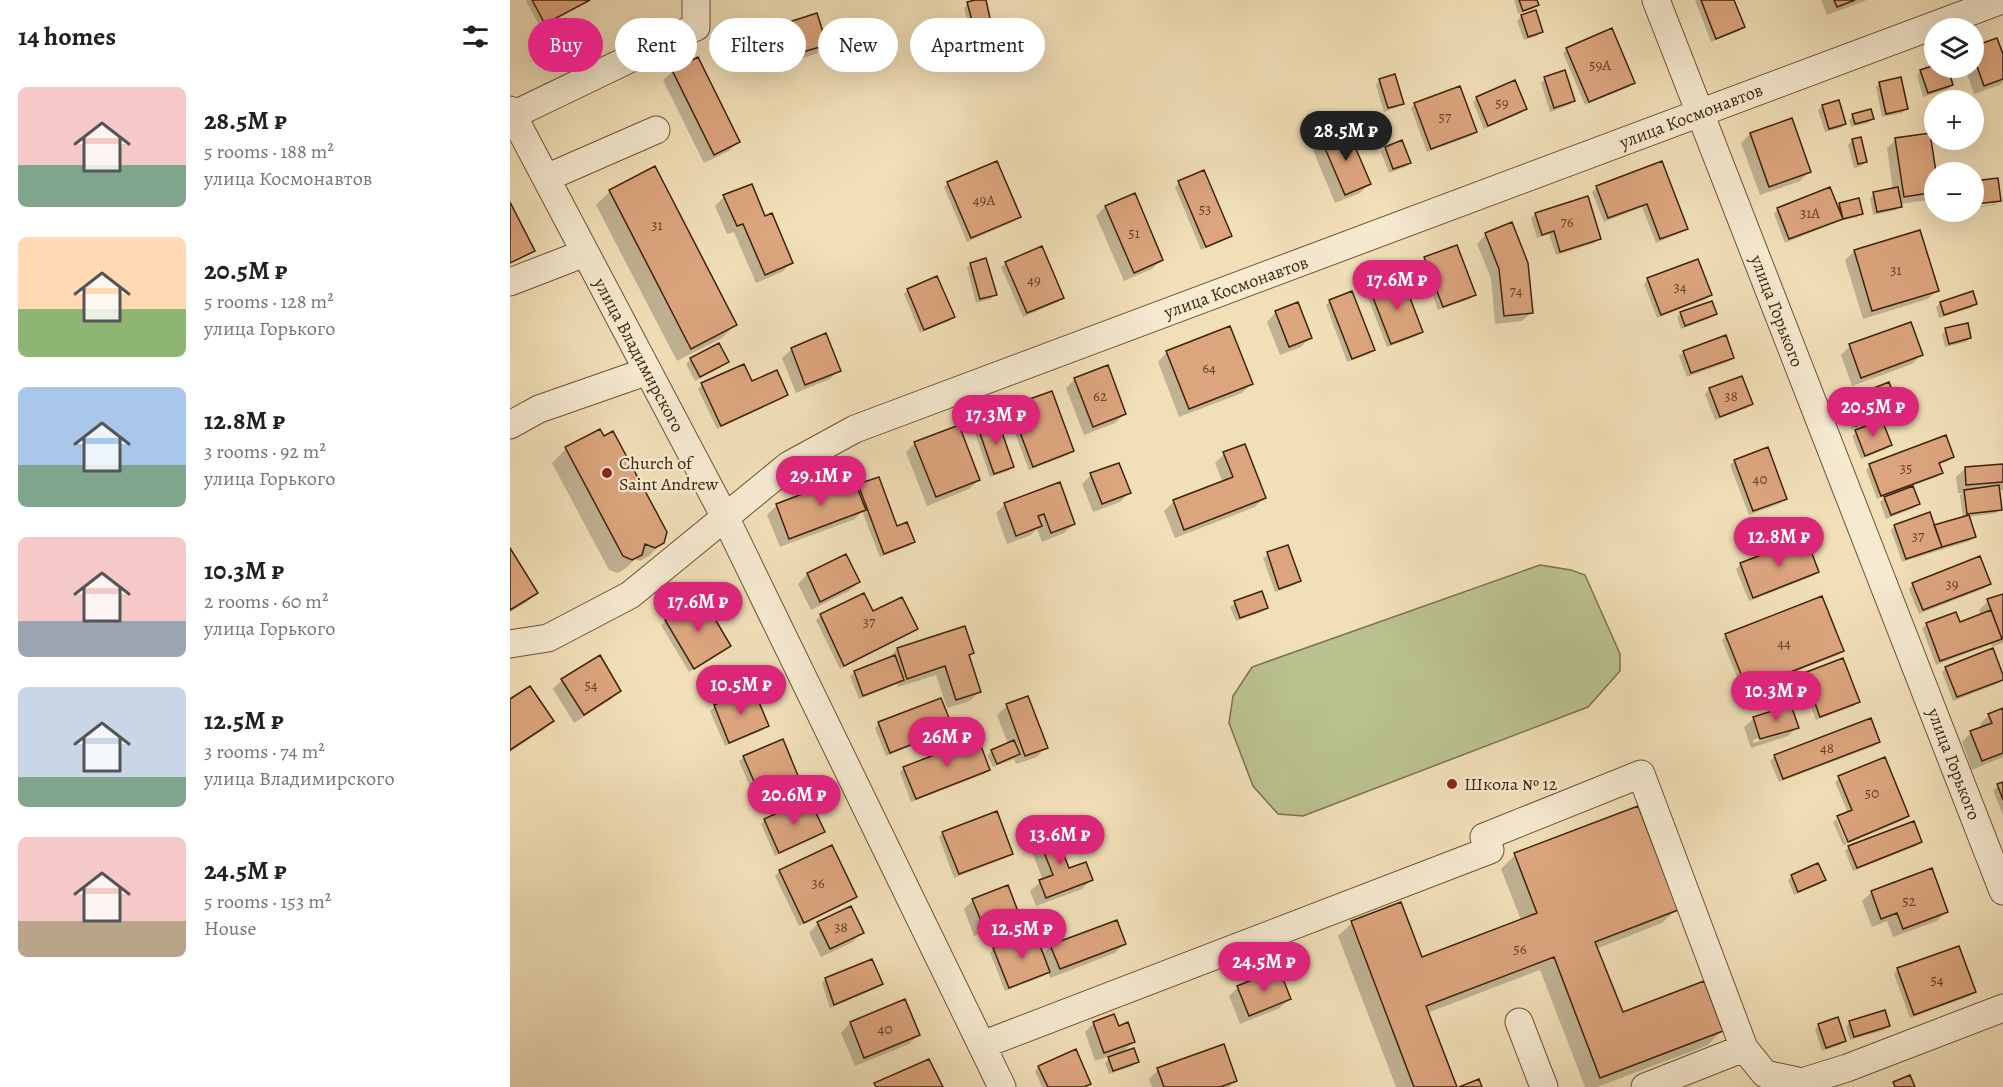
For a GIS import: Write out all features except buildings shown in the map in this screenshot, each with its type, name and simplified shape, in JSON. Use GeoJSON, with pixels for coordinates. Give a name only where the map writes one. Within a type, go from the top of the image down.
{"type":"FeatureCollection","features":[{"type":"Feature","properties":{"kind":"street"},"geometry":{"type":"LineString","coordinates":[[511,112],[696,27],[696,0]]}},
{"type":"Feature","properties":{"kind":"street","name":"улица Горького"},"geometry":{"type":"LineString","coordinates":[[1656,0],[2003,891]]}},
{"type":"Feature","properties":{"kind":"street","name":"улица Космонавтов"},"geometry":{"type":"LineString","coordinates":[[510,644],[548,638],[630,595],[726,519],[789,465],[855,429],[2002,0]]}},
{"type":"Feature","properties":{"kind":"street","name":"улица Владимирского"},"geometry":{"type":"LineString","coordinates":[[511,112],[726,519],[1002,1087]]}},
{"type":"Feature","properties":{"kind":"street"},"geometry":{"type":"LineString","coordinates":[[546,178],[656,130]]}},
{"type":"Feature","properties":{"kind":"street"},"geometry":{"type":"LineString","coordinates":[[510,282],[585,253]]}},
{"type":"Feature","properties":{"kind":"street"},"geometry":{"type":"LineString","coordinates":[[510,425],[539,409],[648,371]]}},
{"type":"Feature","properties":{"kind":"street"},"geometry":{"type":"LineString","coordinates":[[982,1045],[1490,850],[1484,837],[1641,774],[1744,1048],[1765,1074],[1802,1082],[1848,1068],[2003,1008]]}},
{"type":"Feature","properties":{"kind":"street"},"geometry":{"type":"LineString","coordinates":[[1519,1022],[1544,1087]]}},
{"type":"Feature","properties":{"kind":"street"},"geometry":{"type":"LineString","coordinates":[[1645,1087],[1744,1048]]}},
{"type":"Feature","properties":{"kind":"green space"},"geometry":{"type":"Polygon","coordinates":[[[1540,565],[1571,570],[1585,575],[1620,654],[1620,671],[1588,707],[1303,816],[1278,814],[1253,786],[1229,723],[1233,696],[1252,667],[1540,565]]]}},
{"type":"Feature","properties":{"kind":"place","name":"Church of Saint Andrew"},"geometry":{"type":"Point","coordinates":[607,473]}},
{"type":"Feature","properties":{"kind":"place","name":"Школа № 12"},"geometry":{"type":"Point","coordinates":[1452,784]}}]}
